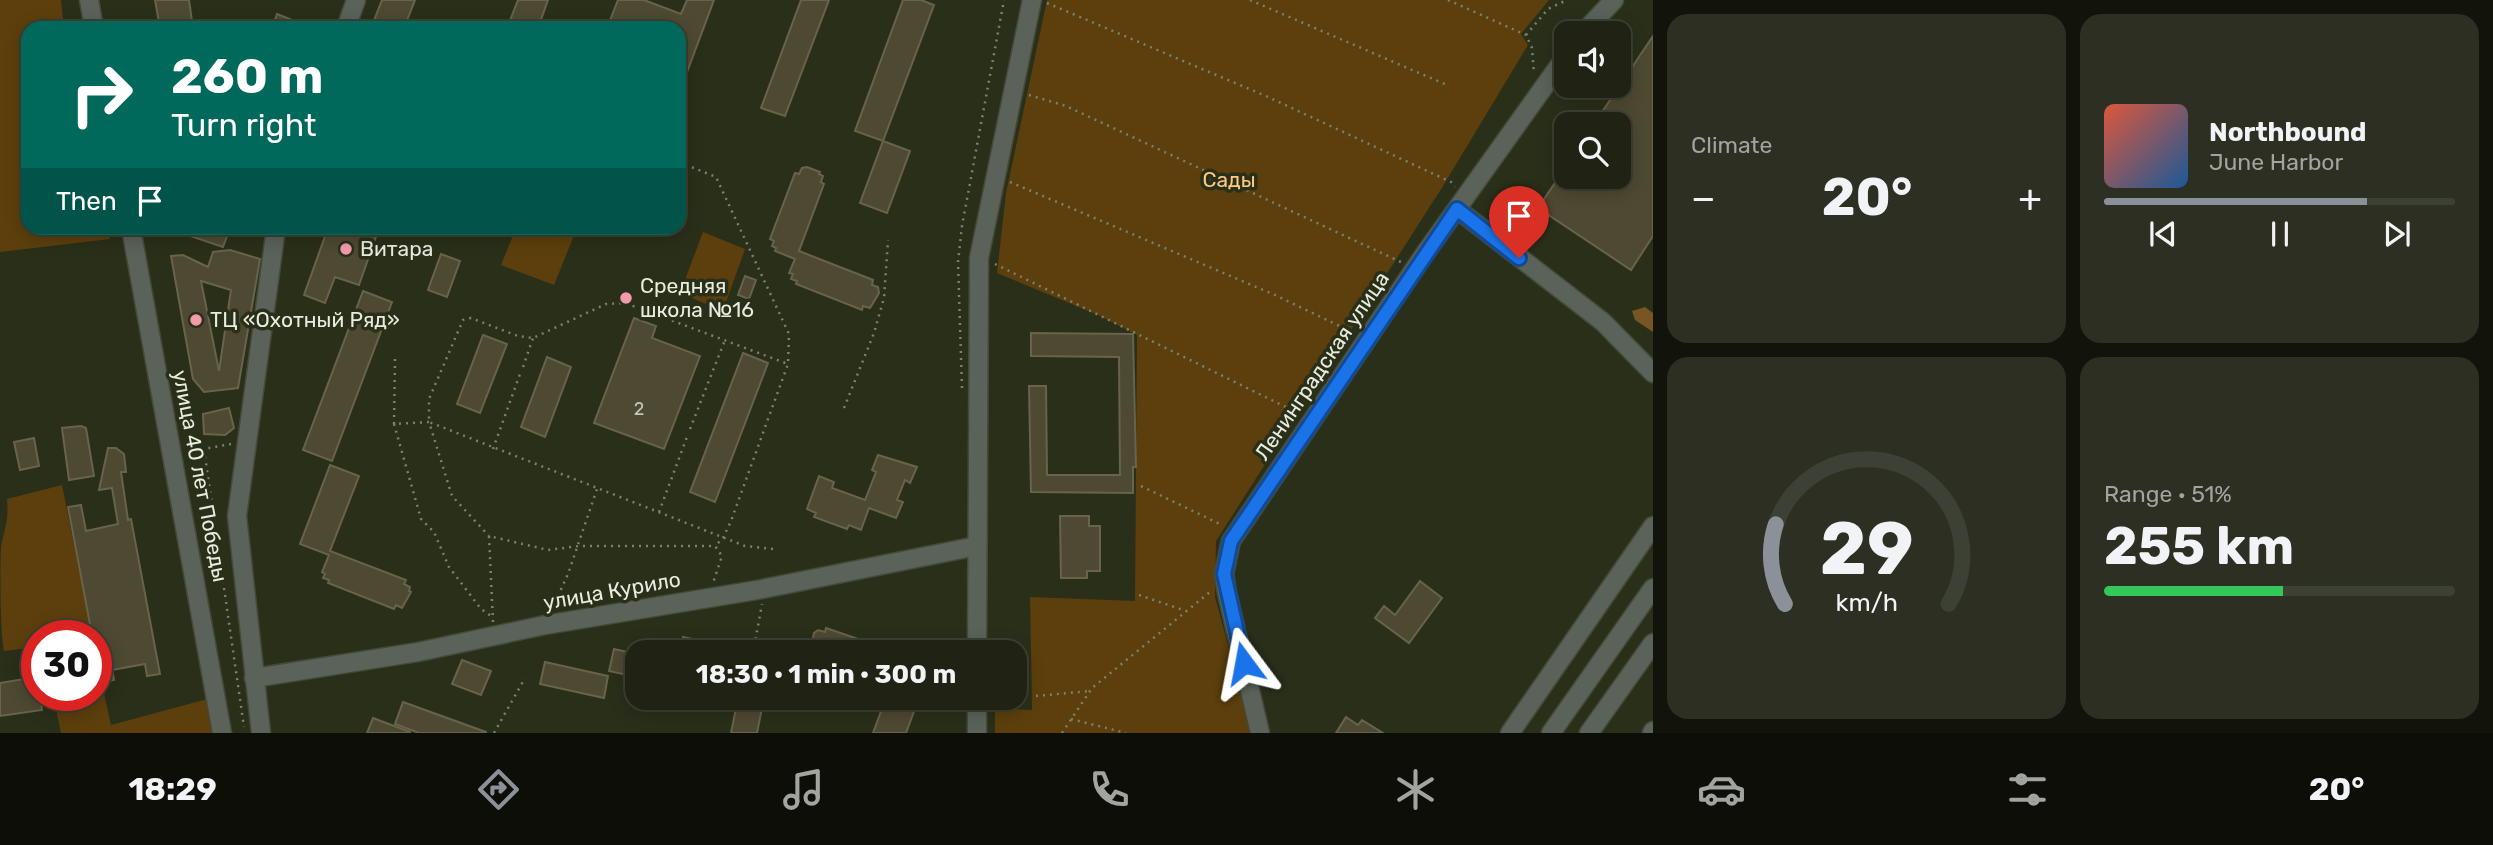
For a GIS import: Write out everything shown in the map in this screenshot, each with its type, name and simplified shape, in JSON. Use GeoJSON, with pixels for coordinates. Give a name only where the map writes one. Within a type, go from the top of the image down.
{"type":"FeatureCollection","features":[{"type":"Feature","properties":{"kind":"street"},"geometry":{"type":"LineString","coordinates":[[89,0],[93,21]]}},
{"type":"Feature","properties":{"kind":"street"},"geometry":{"type":"LineString","coordinates":[[348,21],[356,0]]}},
{"type":"Feature","properties":{"kind":"street"},"geometry":{"type":"LineString","coordinates":[[977,640],[979,258],[1032,0]]}},
{"type":"Feature","properties":{"kind":"street"},"geometry":{"type":"LineString","coordinates":[[1594,21],[1614,0]]}},
{"type":"Feature","properties":{"kind":"street","name":"Ленинградская улица"},"geometry":{"type":"LineString","coordinates":[[1260,733],[1225,580],[1227,552],[1233,538],[1415,269],[1554,73]]}},
{"type":"Feature","properties":{"kind":"street"},"geometry":{"type":"LineString","coordinates":[[1461,204],[1603,322],[1653,373]]}},
{"type":"Feature","properties":{"kind":"street","name":"улица 40 лет Победы"},"geometry":{"type":"LineString","coordinates":[[132,235],[222,733]]}},
{"type":"Feature","properties":{"kind":"street","name":"улица 40 лет Победы"},"geometry":{"type":"LineString","coordinates":[[261,733],[237,516],[275,235]]}},
{"type":"Feature","properties":{"kind":"street"},"geometry":{"type":"LineString","coordinates":[[1510,733],[1653,526]]}},
{"type":"Feature","properties":{"kind":"street","name":"улица Курило"},"geometry":{"type":"LineString","coordinates":[[254,678],[418,652],[494,626],[545,625],[765,589],[977,546]]}},
{"type":"Feature","properties":{"kind":"street"},"geometry":{"type":"LineString","coordinates":[[1551,733],[1653,588]]}},
{"type":"Feature","properties":{"kind":"street"},"geometry":{"type":"LineString","coordinates":[[1589,733],[1653,643]]}},
{"type":"Feature","properties":{"kind":"street"},"geometry":{"type":"LineString","coordinates":[[977,710],[977,733]]}},
{"type":"Feature","properties":{"kind":"path"},"geometry":{"type":"LineString","coordinates":[[1037,0],[1066,9],[1256,91],[1451,181],[1461,204]]}},
{"type":"Feature","properties":{"kind":"path"},"geometry":{"type":"LineString","coordinates":[[1250,0],[1447,85]]}},
{"type":"Feature","properties":{"kind":"path"},"geometry":{"type":"LineString","coordinates":[[1448,0],[1526,35],[1532,48],[1536,99]]}},
{"type":"Feature","properties":{"kind":"path"},"geometry":{"type":"LineString","coordinates":[[1526,35],[1548,9],[1567,0]]}},
{"type":"Feature","properties":{"kind":"path"},"geometry":{"type":"LineString","coordinates":[[1013,90],[1077,111],[1415,269]]}},
{"type":"Feature","properties":{"kind":"path"},"geometry":{"type":"LineString","coordinates":[[686,165],[716,177],[789,334],[788,364],[723,537],[715,546],[579,546],[548,550],[489,536],[453,496],[429,422],[429,400],[463,320],[471,318],[518,336],[533,338],[606,304],[625,303],[788,364]]}},
{"type":"Feature","properties":{"kind":"path"},"geometry":{"type":"LineString","coordinates":[[994,175],[1275,295],[1367,339]]}},
{"type":"Feature","properties":{"kind":"path"},"geometry":{"type":"LineString","coordinates":[[844,408],[874,333],[884,298],[888,240]]}},
{"type":"Feature","properties":{"kind":"path"},"geometry":{"type":"LineString","coordinates":[[979,258],[1157,341],[1314,422]]}},
{"type":"Feature","properties":{"kind":"path"},"geometry":{"type":"LineString","coordinates":[[523,367],[533,338]]}},
{"type":"Feature","properties":{"kind":"path"},"geometry":{"type":"LineString","coordinates":[[690,429],[725,341]]}},
{"type":"Feature","properties":{"kind":"path"},"geometry":{"type":"LineString","coordinates":[[395,359],[394,424],[421,519],[434,532],[449,567],[494,626]]}},
{"type":"Feature","properties":{"kind":"path"},"geometry":{"type":"LineString","coordinates":[[492,449],[520,374]]}},
{"type":"Feature","properties":{"kind":"path"},"geometry":{"type":"LineString","coordinates":[[394,424],[429,422],[492,449],[745,546],[773,549]]}},
{"type":"Feature","properties":{"kind":"path"},"geometry":{"type":"LineString","coordinates":[[659,512],[687,437]]}},
{"type":"Feature","properties":{"kind":"path"},"geometry":{"type":"LineString","coordinates":[[234,443],[204,449],[244,733]]}},
{"type":"Feature","properties":{"kind":"path"},"geometry":{"type":"LineString","coordinates":[[1140,486],[1218,522],[1233,538]]}},
{"type":"Feature","properties":{"kind":"path"},"geometry":{"type":"LineString","coordinates":[[545,625],[579,546],[597,489]]}},
{"type":"Feature","properties":{"kind":"path"},"geometry":{"type":"LineString","coordinates":[[489,536],[494,626]]}},
{"type":"Feature","properties":{"kind":"path"},"geometry":{"type":"LineString","coordinates":[[709,597],[722,556],[715,546]]}},
{"type":"Feature","properties":{"kind":"path"},"geometry":{"type":"LineString","coordinates":[[1062,733],[1090,691],[1225,580]]}},
{"type":"Feature","properties":{"kind":"path"},"geometry":{"type":"LineString","coordinates":[[755,640],[765,589]]}},
{"type":"Feature","properties":{"kind":"path"},"geometry":{"type":"LineString","coordinates":[[1139,595],[1186,611]]}},
{"type":"Feature","properties":{"kind":"path"},"geometry":{"type":"LineString","coordinates":[[494,733],[525,678]]}},
{"type":"Feature","properties":{"kind":"path"},"geometry":{"type":"LineString","coordinates":[[1036,696],[1090,691]]}},
{"type":"Feature","properties":{"kind":"path"},"geometry":{"type":"LineString","coordinates":[[1071,719],[1126,733]]}},
{"type":"Feature","properties":{"kind":"green space"},"geometry":{"type":"Polygon","coordinates":[[[0,0],[61,0],[63,21],[21,21],[21,235],[109,235],[110,239],[0,252],[0,0]]]}},
{"type":"Feature","properties":{"kind":"green space","name":"Сады"},"geometry":{"type":"Polygon","coordinates":[[[1047,0],[1549,0],[1521,34],[1528,45],[1443,186],[1216,541],[1215,597],[1252,733],[995,733],[995,710],[1032,710],[1030,597],[1135,601],[1137,335],[1098,315],[997,273],[1006,193],[1047,0]]]}},
{"type":"Feature","properties":{"kind":"green space"},"geometry":{"type":"Polygon","coordinates":[[[703,232],[745,249],[723,311],[680,293],[703,232]]]}},
{"type":"Feature","properties":{"kind":"green space"},"geometry":{"type":"Polygon","coordinates":[[[513,235],[574,235],[554,285],[501,265],[513,235]]]}},
{"type":"Feature","properties":{"kind":"green space"},"geometry":{"type":"Polygon","coordinates":[[[62,485],[89,620],[21,620],[21,649],[4,651],[1,547],[7,518],[7,499],[62,485]]]}},
{"type":"Feature","properties":{"kind":"green space"},"geometry":{"type":"Polygon","coordinates":[[[211,698],[213,733],[61,733],[56,711],[108,711],[111,725],[211,698]]]}},
{"type":"Feature","properties":{"kind":"shaded area"},"geometry":{"type":"Polygon","coordinates":[[[1645,307],[1653,313],[1653,332],[1635,320],[1632,311],[1645,307]]]}},
{"type":"Feature","properties":{"kind":"building"},"geometry":{"type":"Polygon","coordinates":[[[155,0],[189,0],[192,21],[159,21],[155,0]]]}},
{"type":"Feature","properties":{"kind":"building"},"geometry":{"type":"Polygon","coordinates":[[[382,0],[415,0],[407,21],[374,21],[382,0]]]}},
{"type":"Feature","properties":{"kind":"building"},"geometry":{"type":"Polygon","coordinates":[[[518,0],[548,0],[540,21],[510,21],[518,0]]]}},
{"type":"Feature","properties":{"kind":"building"},"geometry":{"type":"Polygon","coordinates":[[[618,0],[644,0],[681,14],[687,0],[714,0],[686,75],[686,21],[610,21],[618,0]]]}},
{"type":"Feature","properties":{"kind":"building"},"geometry":{"type":"Polygon","coordinates":[[[801,0],[829,0],[785,116],[761,108],[801,0]]]}},
{"type":"Feature","properties":{"kind":"building"},"geometry":{"type":"Polygon","coordinates":[[[903,0],[921,0],[934,5],[883,141],[855,131],[903,0]]]}},
{"type":"Feature","properties":{"kind":"building"},"geometry":{"type":"Polygon","coordinates":[[[277,14],[295,21],[274,21],[277,14]]]}},
{"type":"Feature","properties":{"kind":"building"},"geometry":{"type":"Polygon","coordinates":[[[1653,36],[1653,236],[1631,270],[1538,208],[1554,184],[1554,189],[1631,189],[1631,112],[1602,112],[1611,98],[1631,98],[1631,69],[1653,36]]]}},
{"type":"Feature","properties":{"kind":"building"},"geometry":{"type":"Polygon","coordinates":[[[883,141],[910,151],[887,213],[860,203],[883,141]]]}},
{"type":"Feature","properties":{"kind":"building"},"geometry":{"type":"Polygon","coordinates":[[[802,168],[820,172],[823,176],[821,182],[824,184],[799,251],[873,280],[872,285],[878,287],[879,293],[870,308],[863,306],[862,310],[796,284],[797,281],[791,279],[793,274],[789,273],[795,259],[775,251],[776,248],[772,246],[774,241],[770,239],[795,173],[799,174],[802,168]]]}},
{"type":"Feature","properties":{"kind":"building"},"geometry":{"type":"Polygon","coordinates":[[[190,235],[227,235],[223,247],[190,235]]]}},
{"type":"Feature","properties":{"kind":"building","name":"Витара"},"geometry":{"type":"Polygon","coordinates":[[[325,235],[377,235],[359,285],[335,277],[325,303],[304,295],[325,235]]]}},
{"type":"Feature","properties":{"kind":"building"},"geometry":{"type":"Polygon","coordinates":[[[230,250],[260,259],[238,388],[204,392],[193,379],[171,256],[183,255],[208,267],[213,252],[230,250]],[[201,281],[219,371],[231,290],[201,281]]]}},
{"type":"Feature","properties":{"kind":"building"},"geometry":{"type":"Polygon","coordinates":[[[441,254],[460,261],[447,297],[428,290],[441,254]]]}},
{"type":"Feature","properties":{"kind":"building"},"geometry":{"type":"Polygon","coordinates":[[[745,276],[756,280],[749,299],[738,295],[745,276]]]}},
{"type":"Feature","properties":{"kind":"building"},"geometry":{"type":"Polygon","coordinates":[[[363,291],[392,302],[332,461],[303,450],[363,291]]]}},
{"type":"Feature","properties":{"kind":"building"},"geometry":{"type":"Polygon","coordinates":[[[634,318],[656,326],[652,338],[700,356],[664,449],[594,423],[634,318]]]}},
{"type":"Feature","properties":{"kind":"building"},"geometry":{"type":"Polygon","coordinates":[[[1031,333],[1133,334],[1136,467],[1133,467],[1133,493],[1031,492],[1029,386],[1046,386],[1047,475],[1120,475],[1119,357],[1031,356],[1031,333]]]}},
{"type":"Feature","properties":{"kind":"building"},"geometry":{"type":"Polygon","coordinates":[[[483,335],[507,344],[480,413],[457,404],[483,335]]]}},
{"type":"Feature","properties":{"kind":"building"},"geometry":{"type":"Polygon","coordinates":[[[743,353],[768,363],[715,502],[690,492],[743,353]]]}},
{"type":"Feature","properties":{"kind":"building"},"geometry":{"type":"Polygon","coordinates":[[[547,357],[571,367],[545,437],[521,427],[547,357]]]}},
{"type":"Feature","properties":{"kind":"building"},"geometry":{"type":"Polygon","coordinates":[[[229,408],[234,428],[225,435],[204,434],[203,414],[229,408]]]}},
{"type":"Feature","properties":{"kind":"building"},"geometry":{"type":"Polygon","coordinates":[[[62,428],[86,428],[94,476],[69,480],[62,428]]]}},
{"type":"Feature","properties":{"kind":"building"},"geometry":{"type":"Polygon","coordinates":[[[34,438],[39,466],[20,470],[14,442],[34,438]]]}},
{"type":"Feature","properties":{"kind":"building"},"geometry":{"type":"Polygon","coordinates":[[[108,448],[116,448],[124,454],[126,472],[121,472],[128,520],[131,519],[160,674],[147,676],[145,664],[112,670],[112,620],[89,620],[68,507],[81,505],[86,531],[118,524],[112,488],[99,490],[108,448]]]}},
{"type":"Feature","properties":{"kind":"building"},"geometry":{"type":"Polygon","coordinates":[[[878,455],[917,467],[910,483],[905,480],[897,500],[903,502],[896,518],[869,508],[861,530],[849,525],[847,529],[814,517],[816,513],[807,509],[819,476],[834,482],[832,488],[865,500],[876,472],[872,470],[878,455]]]}},
{"type":"Feature","properties":{"kind":"building"},"geometry":{"type":"Polygon","coordinates":[[[330,465],[359,476],[330,551],[406,580],[404,584],[410,587],[411,592],[402,608],[396,605],[394,609],[328,583],[329,580],[323,578],[325,574],[322,572],[329,555],[300,544],[330,465]]]}},
{"type":"Feature","properties":{"kind":"building"},"geometry":{"type":"Polygon","coordinates":[[[1060,516],[1089,516],[1089,526],[1100,526],[1100,571],[1087,571],[1087,578],[1061,578],[1060,516]]]}},
{"type":"Feature","properties":{"kind":"building"},"geometry":{"type":"Polygon","coordinates":[[[1420,581],[1442,598],[1409,643],[1375,618],[1384,606],[1395,615],[1420,581]]]}},
{"type":"Feature","properties":{"kind":"building"},"geometry":{"type":"Polygon","coordinates":[[[826,628],[861,640],[813,640],[818,630],[825,632],[826,628]]]}},
{"type":"Feature","properties":{"kind":"building"},"geometry":{"type":"Polygon","coordinates":[[[614,649],[625,651],[625,674],[609,671],[614,649]]]}},
{"type":"Feature","properties":{"kind":"building"},"geometry":{"type":"Polygon","coordinates":[[[462,660],[491,671],[481,695],[452,684],[462,660]]]}},
{"type":"Feature","properties":{"kind":"building"},"geometry":{"type":"Polygon","coordinates":[[[545,662],[608,676],[604,698],[540,684],[545,662]]]}},
{"type":"Feature","properties":{"kind":"building"},"geometry":{"type":"Polygon","coordinates":[[[21,680],[21,711],[35,711],[0,716],[0,683],[21,680]]]}},
{"type":"Feature","properties":{"kind":"building"},"geometry":{"type":"Polygon","coordinates":[[[403,702],[486,733],[419,733],[395,724],[403,702]]]}},
{"type":"Feature","properties":{"kind":"building"},"geometry":{"type":"Polygon","coordinates":[[[736,710],[762,710],[757,733],[731,733],[736,710]]]}},
{"type":"Feature","properties":{"kind":"building"},"geometry":{"type":"Polygon","coordinates":[[[882,710],[915,710],[906,733],[873,733],[882,710]]]}},
{"type":"Feature","properties":{"kind":"building"},"geometry":{"type":"Polygon","coordinates":[[[1346,717],[1358,725],[1362,720],[1383,733],[1336,733],[1346,717]]]}},
{"type":"Feature","properties":{"kind":"building"},"geometry":{"type":"Polygon","coordinates":[[[373,718],[410,732],[410,733],[367,733],[373,718]]]}},
{"type":"Feature","properties":{"kind":"place","name":"Витара"},"geometry":{"type":"Point","coordinates":[346,249]}},
{"type":"Feature","properties":{"kind":"place","name":"Средняя школа №16"},"geometry":{"type":"Point","coordinates":[626,298]}},
{"type":"Feature","properties":{"kind":"place","name":"ТЦ «Охотный Ряд»"},"geometry":{"type":"Point","coordinates":[196,320]}},
{"type":"Feature","properties":{"kind":"route"},"geometry":{"type":"LineString","coordinates":[[1244,663],[1224,574],[1227,552],[1238,528],[1322,410],[1367,339],[1457,209],[1519,258]]}}]}
